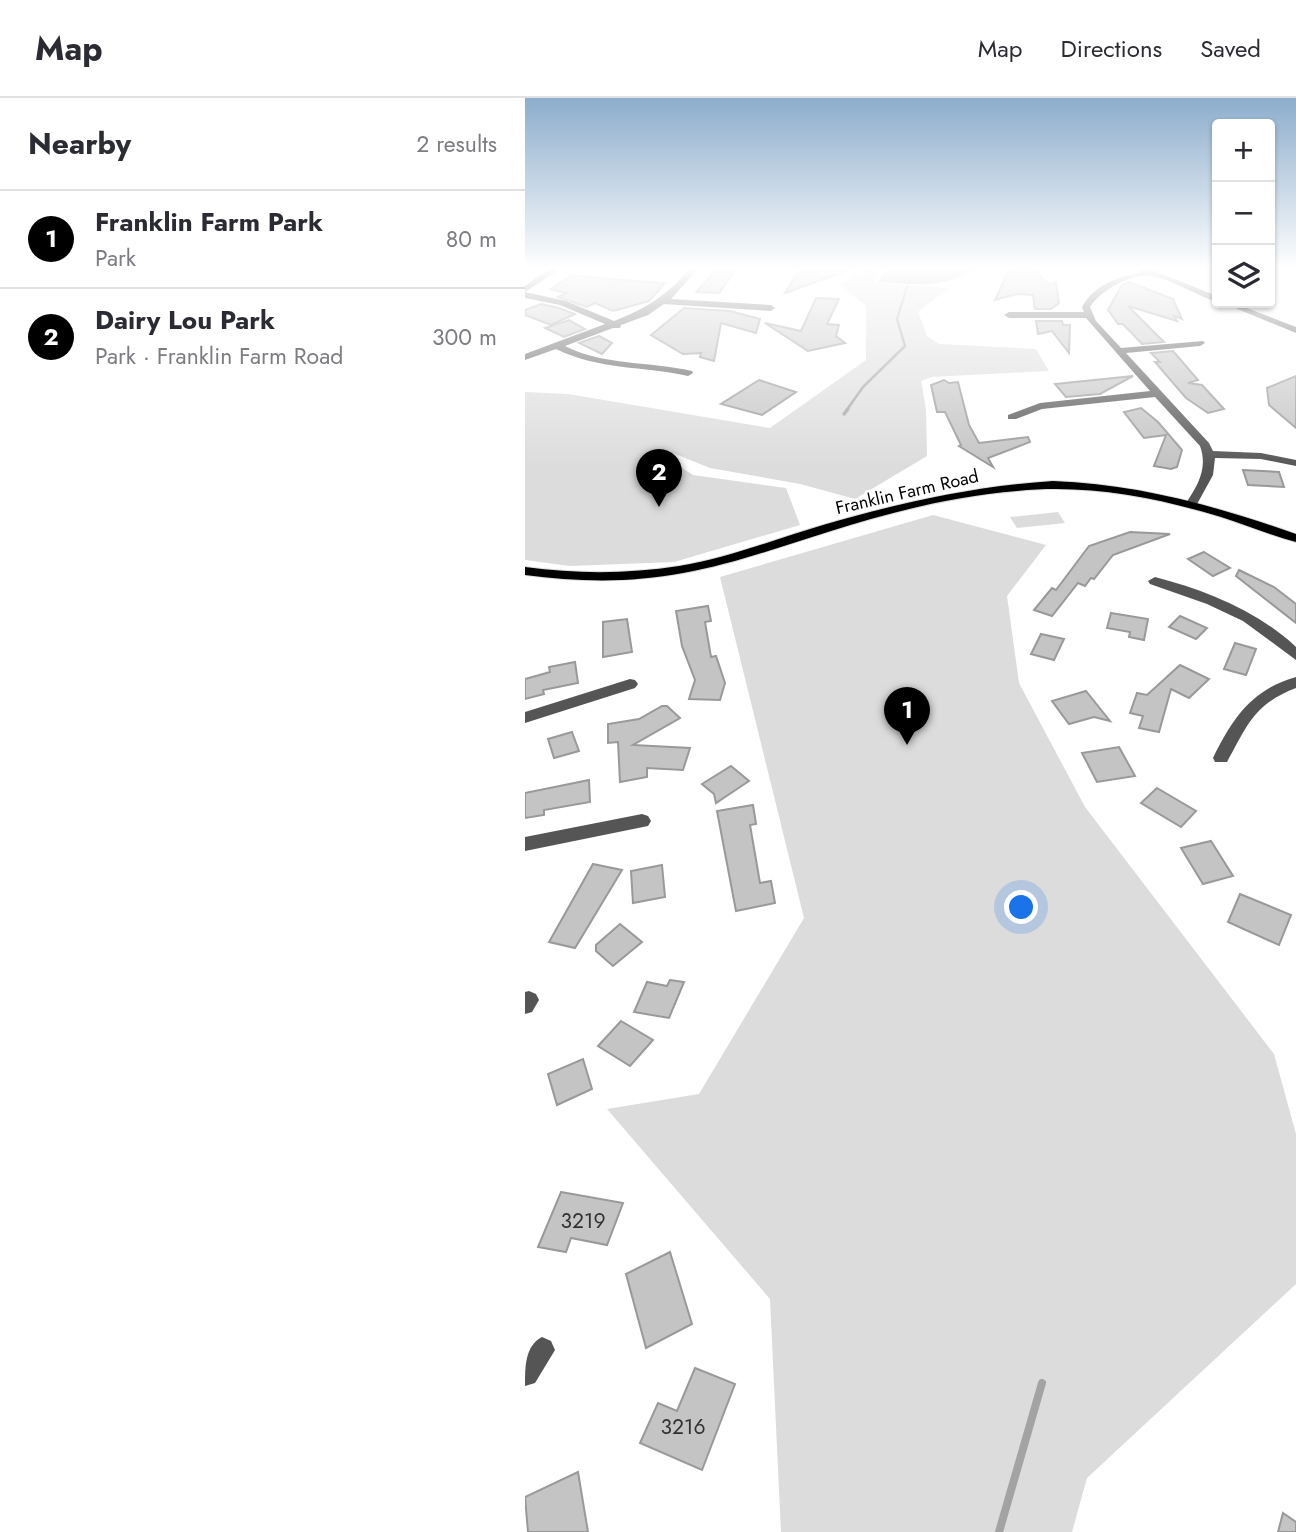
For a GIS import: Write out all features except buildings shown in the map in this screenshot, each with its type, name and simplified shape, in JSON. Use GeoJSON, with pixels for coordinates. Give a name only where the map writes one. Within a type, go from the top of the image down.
{"type":"FeatureCollection","features":[{"type":"Feature","properties":{"kind":"main road","name":"Franklin Farm Road"},"geometry":{"type":"LineString","coordinates":[[525,571],[601,577],[676,570],[737,556],[890,510],[1017,487],[1099,486],[1150,494],[1192,503],[1296,538]]}},
{"type":"Feature","properties":{"kind":"street"},"geometry":{"type":"LineString","coordinates":[[525,356],[592,334]]}},
{"type":"Feature","properties":{"kind":"street"},"geometry":{"type":"LineString","coordinates":[[1105,334],[1200,437],[1209,454],[1210,472],[1192,503]]}},
{"type":"Feature","properties":{"kind":"street"},"geometry":{"type":"LineString","coordinates":[[1120,351],[1200,343]]}},
{"type":"Feature","properties":{"kind":"street"},"geometry":{"type":"LineString","coordinates":[[556,345],[575,356],[598,363],[667,368],[688,373]]}},
{"type":"Feature","properties":{"kind":"street"},"geometry":{"type":"LineString","coordinates":[[1011,417],[1039,406],[1159,393]]}},
{"type":"Feature","properties":{"kind":"street"},"geometry":{"type":"LineString","coordinates":[[1209,454],[1243,454],[1296,463]]}},
{"type":"Feature","properties":{"kind":"street"},"geometry":{"type":"LineString","coordinates":[[1155,581],[1206,597],[1247,616],[1268,630],[1296,655]]}},
{"type":"Feature","properties":{"kind":"street"},"geometry":{"type":"LineString","coordinates":[[1221,758],[1238,721],[1251,706],[1262,697],[1296,682]]}},
{"type":"Feature","properties":{"kind":"street"},"geometry":{"type":"LineString","coordinates":[[525,718],[630,684]]}},
{"type":"Feature","properties":{"kind":"street"},"geometry":{"type":"LineString","coordinates":[[525,844],[642,821]]}},
{"type":"Feature","properties":{"kind":"street"},"geometry":{"type":"LineString","coordinates":[[525,1374],[542,1350]]}},
{"type":"Feature","properties":{"kind":"shaded area"},"geometry":{"type":"Polygon","coordinates":[[[866,334],[926,334],[939,344],[1036,349],[1049,371],[932,377],[921,381],[926,409],[927,456],[855,499],[800,484],[710,468],[665,450],[654,450],[693,475],[786,488],[800,525],[674,562],[570,566],[525,560],[525,392],[568,394],[770,428],[866,360],[866,334]]]}},
{"type":"Feature","properties":{"kind":"shaded area"},"geometry":{"type":"Polygon","coordinates":[[[1058,512],[1065,523],[1017,528],[1010,517],[1058,512]]]}},
{"type":"Feature","properties":{"kind":"shaded area"},"geometry":{"type":"Polygon","coordinates":[[[933,515],[1046,545],[1007,596],[1019,683],[1085,807],[1274,1054],[1296,1134],[1296,1284],[1087,1478],[1072,1532],[781,1532],[770,1299],[607,1109],[699,1094],[804,918],[720,577],[933,515]]]}},
{"type":"Feature","properties":{"kind":"waterway"},"geometry":{"type":"LineString","coordinates":[[846,411],[863,387],[905,346],[901,334]]}},
{"type":"Feature","properties":{"kind":"waterway"},"geometry":{"type":"LineString","coordinates":[[844,414],[848,409]]}},
{"type":"Feature","properties":{"kind":"waterway"},"geometry":{"type":"LineString","coordinates":[[999,1532],[1042,1383]]}},
{"type":"Feature","properties":{"kind":"place","name":"Dairy Lou Park"},"geometry":{"type":"Point","coordinates":[659,507]}},
{"type":"Feature","properties":{"kind":"place","name":"Franklin Farm Park"},"geometry":{"type":"Point","coordinates":[907,745]}}]}
